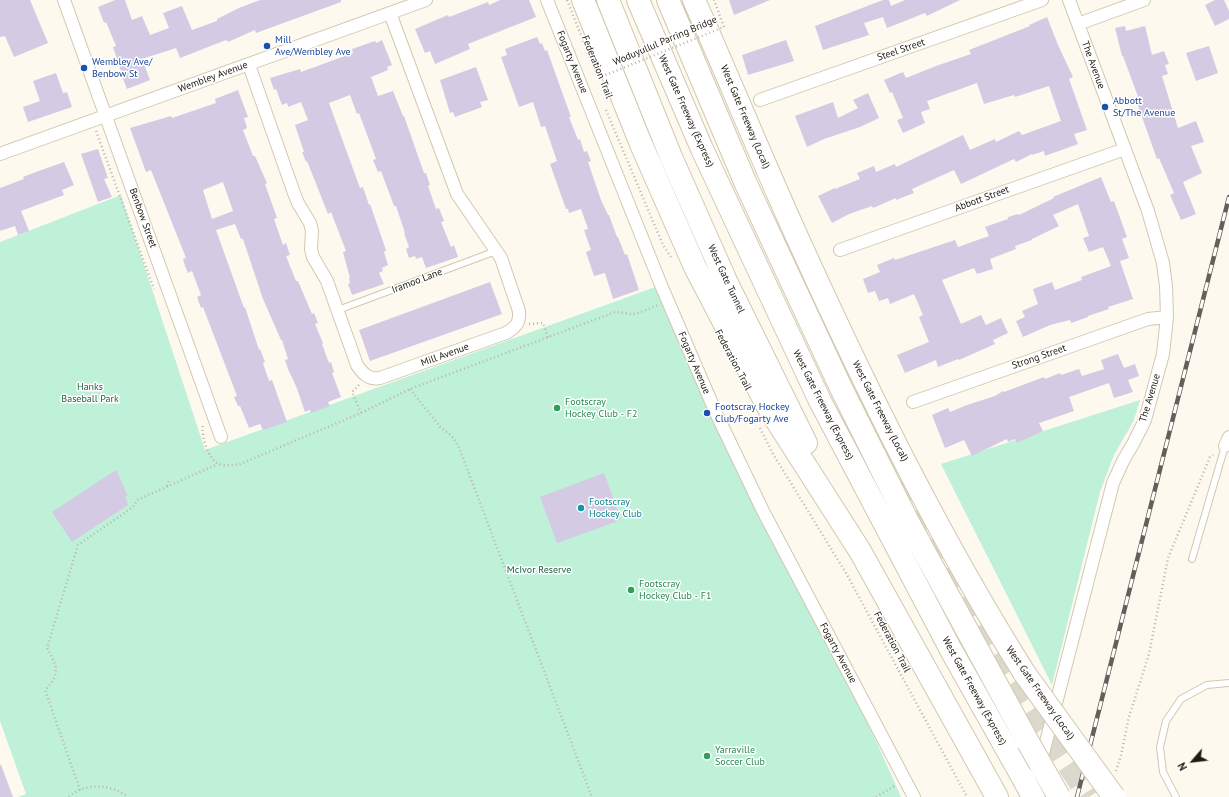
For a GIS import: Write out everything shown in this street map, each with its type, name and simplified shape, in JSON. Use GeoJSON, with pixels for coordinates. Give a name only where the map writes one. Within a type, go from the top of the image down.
{"type":"FeatureCollection","features":[{"type":"Feature","properties":{"kind":"highway"},"geometry":{"type":"LineString","coordinates":[[583,0],[641,144],[695,268],[768,407],[860,551],[997,797]]}},
{"type":"Feature","properties":{"kind":"highway","name":"West Gate Tunnel"},"geometry":{"type":"LineString","coordinates":[[608,0],[671,158],[726,281],[860,551]]}},
{"type":"Feature","properties":{"kind":"highway","name":"West Gate Freeway (Express)"},"geometry":{"type":"LineString","coordinates":[[638,0],[702,149],[820,401],[951,650],[1033,797]]}},
{"type":"Feature","properties":{"kind":"highway"},"geometry":{"type":"LineString","coordinates":[[668,0],[746,184],[842,390],[907,520],[1059,797]]}},
{"type":"Feature","properties":{"kind":"highway","name":"West Gate Freeway (Local)"},"geometry":{"type":"LineString","coordinates":[[695,0],[802,248],[862,376],[935,520],[989,616],[1025,674],[1114,787]]}},
{"type":"Feature","properties":{"kind":"street","name":"Benbow Street"},"geometry":{"type":"LineString","coordinates":[[64,0],[222,437]]}},
{"type":"Feature","properties":{"kind":"street","name":"Wembley Avenue"},"geometry":{"type":"LineString","coordinates":[[0,154],[426,0]]}},
{"type":"Feature","properties":{"kind":"street","name":"Fogarty Avenue"},"geometry":{"type":"LineString","coordinates":[[547,0],[661,285],[716,414],[763,510],[914,797]]}},
{"type":"Feature","properties":{"kind":"street","name":"Steel Street"},"geometry":{"type":"LineString","coordinates":[[760,100],[1042,0]]}},
{"type":"Feature","properties":{"kind":"street","name":"The Avenue"},"geometry":{"type":"LineString","coordinates":[[1033,797],[1113,483],[1122,461],[1145,420],[1163,354],[1167,317],[1166,286],[1163,263],[1148,211],[1069,0]]}},
{"type":"Feature","properties":{"kind":"street"},"geometry":{"type":"LineString","coordinates":[[1078,24],[1144,0]]}},
{"type":"Feature","properties":{"kind":"street"},"geometry":{"type":"LineString","coordinates":[[390,13],[457,194],[501,258],[520,311],[520,319],[516,326]]}},
{"type":"Feature","properties":{"kind":"street"},"geometry":{"type":"LineString","coordinates":[[249,65],[298,203],[310,222],[312,231],[311,249],[313,257],[327,281],[357,365],[368,377]]}},
{"type":"Feature","properties":{"kind":"street","name":"Abbott Street"},"geometry":{"type":"LineString","coordinates":[[840,250],[1125,149]]}},
{"type":"Feature","properties":{"kind":"street","name":"Strong Street"},"geometry":{"type":"LineString","coordinates":[[913,402],[1148,319],[1167,317]]}},
{"type":"Feature","properties":{"kind":"street","name":"Mill Avenue"},"geometry":{"type":"LineString","coordinates":[[368,377],[374,379],[380,378],[506,333],[516,326]]}},
{"type":"Feature","properties":{"kind":"lane","name":"Iramoo Lane"},"geometry":{"type":"LineString","coordinates":[[338,310],[496,251]]}},
{"type":"Feature","properties":{"kind":"lane"},"geometry":{"type":"LineString","coordinates":[[1192,559],[1227,442]]}},
{"type":"Feature","properties":{"kind":"lane"},"geometry":{"type":"LineString","coordinates":[[1176,797],[1163,772],[1160,747],[1166,721],[1181,699],[1207,685],[1229,683]]}},
{"type":"Feature","properties":{"kind":"path","name":"Woduyullul Parring Bridge"},"geometry":{"type":"LineString","coordinates":[[567,0],[598,78],[724,27],[714,0]]}},
{"type":"Feature","properties":{"kind":"path","name":"Federation Trail"},"geometry":{"type":"LineString","coordinates":[[606,110],[663,245],[673,260]]}},
{"type":"Feature","properties":{"kind":"path"},"geometry":{"type":"LineString","coordinates":[[93,121],[156,294]]}},
{"type":"Feature","properties":{"kind":"path"},"geometry":{"type":"LineString","coordinates":[[204,420],[203,436],[212,458],[218,464],[228,466],[240,464],[361,413],[410,389],[616,312],[630,314],[637,313],[662,303]]}},
{"type":"Feature","properties":{"kind":"path"},"geometry":{"type":"LineString","coordinates":[[516,326],[543,323],[548,337]]}},
{"type":"Feature","properties":{"kind":"path"},"geometry":{"type":"LineString","coordinates":[[361,413],[352,392],[368,377]]}},
{"type":"Feature","properties":{"kind":"path"},"geometry":{"type":"LineString","coordinates":[[410,389],[441,428],[451,436],[458,445],[592,797]]}},
{"type":"Feature","properties":{"kind":"path","name":"Federation Trail"},"geometry":{"type":"LineString","coordinates":[[759,428],[773,454],[846,573],[967,797]]}},
{"type":"Feature","properties":{"kind":"path"},"geometry":{"type":"LineString","coordinates":[[1114,787],[1129,717],[1149,654],[1168,558],[1210,457],[1227,442]]}},
{"type":"Feature","properties":{"kind":"path"},"geometry":{"type":"LineString","coordinates":[[80,790],[45,690],[51,683],[56,673],[54,661],[47,648],[78,545],[133,507],[137,500],[218,464]]}},
{"type":"Feature","properties":{"kind":"path"},"geometry":{"type":"LineString","coordinates":[[167,486],[169,481],[172,479]]}},
{"type":"Feature","properties":{"kind":"path"},"geometry":{"type":"LineString","coordinates":[[876,797],[905,780]]}},
{"type":"Feature","properties":{"kind":"path"},"geometry":{"type":"LineString","coordinates":[[69,797],[80,790],[92,786],[110,787],[128,797]]}},
{"type":"Feature","properties":{"kind":"green space","name":"McIvor Reserve"},"geometry":{"type":"Polygon","coordinates":[[[121,195],[205,450],[661,285],[838,655],[901,797],[18,797],[26,794],[0,721],[0,242],[121,195]]]}},
{"type":"Feature","properties":{"kind":"green space"},"geometry":{"type":"Polygon","coordinates":[[[1140,400],[1134,420],[1114,455],[1100,492],[1052,685],[941,464],[1140,400]]]}},
{"type":"Feature","properties":{"kind":"building"},"geometry":{"type":"Polygon","coordinates":[[[0,0],[30,0],[48,43],[14,57],[5,36],[0,37],[0,0]]]}},
{"type":"Feature","properties":{"kind":"building"},"geometry":{"type":"Polygon","coordinates":[[[115,0],[125,0],[132,20],[142,16],[150,35],[169,28],[163,13],[182,6],[192,30],[217,21],[217,19],[239,8],[260,0],[341,0],[341,2],[256,33],[255,30],[228,42],[226,40],[180,58],[176,48],[142,59],[150,80],[127,89],[113,47],[116,46],[106,22],[104,23],[98,7],[115,0]]]}},
{"type":"Feature","properties":{"kind":"building"},"geometry":{"type":"Polygon","coordinates":[[[500,0],[529,0],[536,17],[468,44],[470,49],[435,64],[430,51],[425,53],[415,29],[448,15],[449,17],[488,2],[489,5],[500,0]]]}},
{"type":"Feature","properties":{"kind":"building"},"geometry":{"type":"Polygon","coordinates":[[[729,0],[770,0],[734,15],[729,0]]]}},
{"type":"Feature","properties":{"kind":"building"},"geometry":{"type":"Polygon","coordinates":[[[883,0],[889,0],[891,6],[905,0],[960,0],[927,16],[925,13],[887,28],[883,17],[864,23],[869,35],[823,50],[815,26],[883,0]]]}},
{"type":"Feature","properties":{"kind":"building"},"geometry":{"type":"Polygon","coordinates":[[[1215,0],[1224,0],[1229,11],[1229,19],[1215,26],[1205,5],[1215,0]]]}},
{"type":"Feature","properties":{"kind":"building"},"geometry":{"type":"Polygon","coordinates":[[[1047,17],[1073,77],[1069,79],[1087,130],[1074,134],[1078,144],[1045,156],[1044,151],[1032,154],[1016,162],[1014,159],[961,184],[954,170],[912,189],[914,193],[896,200],[896,198],[873,208],[872,206],[849,214],[832,223],[818,196],[860,179],[857,173],[874,166],[876,172],[895,164],[896,167],[963,135],[970,150],[995,139],[996,142],[1019,131],[1022,135],[1061,121],[1049,86],[1015,97],[1014,95],[984,104],[977,83],[927,101],[930,109],[921,112],[925,123],[903,133],[897,120],[903,118],[892,92],[890,93],[884,80],[903,72],[906,78],[971,54],[969,50],[1030,26],[1029,25],[1047,17]]]}},
{"type":"Feature","properties":{"kind":"building"},"geometry":{"type":"Polygon","coordinates":[[[1125,26],[1126,31],[1145,26],[1152,55],[1164,51],[1169,64],[1165,65],[1168,74],[1162,76],[1178,128],[1196,121],[1204,142],[1191,146],[1202,173],[1183,182],[1196,214],[1181,220],[1170,195],[1174,193],[1159,158],[1157,159],[1137,103],[1140,102],[1122,56],[1115,28],[1125,26]]]}},
{"type":"Feature","properties":{"kind":"building"},"geometry":{"type":"Polygon","coordinates":[[[537,37],[540,44],[542,43],[545,51],[547,50],[571,117],[569,117],[578,140],[580,139],[584,152],[587,151],[591,161],[588,162],[601,200],[609,215],[625,255],[627,254],[639,290],[613,299],[605,273],[594,276],[586,252],[591,250],[584,230],[588,229],[581,209],[569,213],[568,209],[566,209],[550,164],[557,161],[545,126],[541,127],[533,102],[519,107],[501,57],[507,55],[505,49],[537,37]]]}},
{"type":"Feature","properties":{"kind":"building"},"geometry":{"type":"Polygon","coordinates":[[[382,40],[392,65],[387,67],[388,70],[371,77],[378,96],[393,91],[404,116],[424,173],[426,173],[430,185],[428,186],[436,209],[439,208],[444,221],[441,222],[451,247],[454,245],[458,257],[426,268],[422,257],[416,259],[415,256],[409,258],[406,249],[409,247],[396,206],[394,206],[381,171],[378,172],[373,160],[376,159],[359,113],[357,114],[350,95],[329,103],[360,188],[363,187],[369,205],[370,204],[386,250],[384,252],[388,265],[382,268],[383,271],[379,273],[384,284],[352,295],[348,284],[350,283],[350,278],[343,252],[346,251],[331,212],[328,214],[307,161],[306,162],[295,125],[308,120],[301,102],[288,107],[287,103],[282,105],[276,89],[274,90],[270,78],[300,69],[301,72],[353,53],[352,49],[382,40]]]}},
{"type":"Feature","properties":{"kind":"building"},"geometry":{"type":"Polygon","coordinates":[[[786,40],[794,61],[748,75],[742,55],[786,40]]]}},
{"type":"Feature","properties":{"kind":"building"},"geometry":{"type":"Polygon","coordinates":[[[1209,46],[1218,73],[1196,81],[1186,53],[1209,46]]]}},
{"type":"Feature","properties":{"kind":"building"},"geometry":{"type":"Polygon","coordinates":[[[476,67],[488,100],[480,102],[482,107],[455,117],[453,112],[450,113],[440,80],[476,67]]]}},
{"type":"Feature","properties":{"kind":"building"},"geometry":{"type":"Polygon","coordinates":[[[56,73],[63,93],[67,92],[72,107],[28,122],[23,107],[40,101],[33,81],[56,73]]]}},
{"type":"Feature","properties":{"kind":"building"},"geometry":{"type":"Polygon","coordinates":[[[238,90],[248,117],[244,118],[247,128],[243,130],[253,156],[255,156],[267,183],[265,184],[277,218],[274,219],[283,245],[286,243],[290,255],[286,256],[296,281],[298,281],[312,314],[314,313],[318,323],[315,324],[329,363],[331,362],[334,372],[332,373],[341,397],[328,402],[330,406],[311,413],[310,410],[305,412],[285,360],[288,359],[282,340],[263,299],[243,239],[241,239],[235,224],[216,230],[244,308],[245,307],[259,350],[260,349],[265,362],[263,363],[269,381],[272,380],[287,422],[263,430],[260,424],[249,428],[240,406],[238,406],[234,397],[237,396],[203,307],[201,308],[197,297],[201,295],[192,271],[188,273],[183,259],[186,258],[151,170],[146,172],[130,128],[171,116],[172,118],[216,103],[215,99],[238,90]],[[223,182],[203,190],[212,219],[233,211],[223,182]]]}},
{"type":"Feature","properties":{"kind":"building"},"geometry":{"type":"Polygon","coordinates":[[[868,93],[879,118],[860,127],[824,139],[807,147],[795,116],[833,102],[838,118],[858,108],[853,100],[868,93]]]}},
{"type":"Feature","properties":{"kind":"building"},"geometry":{"type":"Polygon","coordinates":[[[98,149],[108,178],[104,179],[112,197],[98,202],[81,154],[98,149]]]}},
{"type":"Feature","properties":{"kind":"building"},"geometry":{"type":"Polygon","coordinates":[[[64,162],[74,185],[62,190],[64,195],[21,211],[29,231],[18,235],[15,226],[0,231],[0,188],[24,179],[23,177],[64,162]]]}},
{"type":"Feature","properties":{"kind":"building"},"geometry":{"type":"Polygon","coordinates":[[[1101,177],[1111,202],[1114,201],[1127,237],[1122,239],[1129,258],[1120,261],[1133,299],[1108,307],[1109,309],[1071,323],[1070,320],[1050,325],[1023,337],[1016,321],[1025,317],[1022,311],[1038,304],[1033,289],[1052,282],[1055,290],[1082,280],[1081,277],[1111,266],[1103,247],[1089,252],[1083,238],[1089,236],[1078,204],[1053,215],[1059,226],[1032,240],[1015,246],[1016,249],[990,259],[993,269],[977,274],[974,268],[942,280],[961,324],[981,315],[986,325],[1001,318],[1008,333],[993,340],[995,344],[959,360],[958,359],[938,367],[936,360],[905,373],[897,355],[929,342],[919,317],[923,315],[914,294],[890,304],[888,298],[879,301],[875,291],[868,293],[863,279],[880,272],[877,265],[894,258],[895,260],[955,240],[958,247],[989,236],[985,227],[1008,219],[1008,217],[1019,215],[1054,198],[1053,197],[1101,177]]]}},
{"type":"Feature","properties":{"kind":"building"},"geometry":{"type":"Polygon","coordinates":[[[490,282],[502,314],[370,361],[359,330],[490,282]]]}},
{"type":"Feature","properties":{"kind":"building"},"geometry":{"type":"Polygon","coordinates":[[[1118,354],[1124,368],[1135,364],[1139,376],[1128,380],[1133,392],[1114,398],[1109,383],[1069,397],[1074,411],[1039,423],[1043,431],[1017,443],[1015,439],[1008,442],[1007,439],[972,456],[964,440],[945,448],[932,415],[948,408],[950,412],[1044,377],[1045,379],[1060,373],[1061,375],[1079,369],[1082,376],[1104,369],[1101,360],[1118,354]]]}},
{"type":"Feature","properties":{"kind":"building"},"geometry":{"type":"Polygon","coordinates":[[[116,470],[128,496],[125,496],[128,505],[72,542],[52,512],[116,470]]]}},
{"type":"Feature","properties":{"kind":"building","name":"Footscray Hockey Club"},"geometry":{"type":"Polygon","coordinates":[[[604,473],[621,520],[557,543],[540,497],[604,473]]]}},
{"type":"Feature","properties":{"kind":"building"},"geometry":{"type":"Polygon","coordinates":[[[1,765],[13,797],[0,797],[1,765]]]}},
{"type":"Feature","properties":{"kind":"tunnel"},"geometry":{"type":"LineString","coordinates":[[855,393],[937,549],[999,659],[1089,797]]}},
{"type":"Feature","properties":{"kind":"railway"},"geometry":{"type":"LineString","coordinates":[[1077,797],[1229,197]]}},
{"type":"Feature","properties":{"kind":"place","name":"Mill Ave/Wembley Ave"},"geometry":{"type":"Point","coordinates":[267,46]}},
{"type":"Feature","properties":{"kind":"place","name":"Wembley Ave/ Benbow St"},"geometry":{"type":"Point","coordinates":[84,68]}},
{"type":"Feature","properties":{"kind":"place","name":"Abbott St/The Avenue"},"geometry":{"type":"Point","coordinates":[1105,107]}},
{"type":"Feature","properties":{"kind":"place","name":"Footscray Hockey Club - F2"},"geometry":{"type":"Point","coordinates":[557,408]}},
{"type":"Feature","properties":{"kind":"place","name":"Footscray Hockey Club/Fogarty Ave"},"geometry":{"type":"Point","coordinates":[707,413]}},
{"type":"Feature","properties":{"kind":"place","name":"Footscray Hockey Club"},"geometry":{"type":"Point","coordinates":[581,508]}},
{"type":"Feature","properties":{"kind":"place","name":"Footscray Hockey Club - F1"},"geometry":{"type":"Point","coordinates":[631,590]}},
{"type":"Feature","properties":{"kind":"place","name":"Yarraville Soccer Club"},"geometry":{"type":"Point","coordinates":[707,756]}},
{"type":"Feature","properties":{"kind":"park label","name":"Hanks Baseball Park"},"geometry":{"type":"Point","coordinates":[90,392]}}]}
